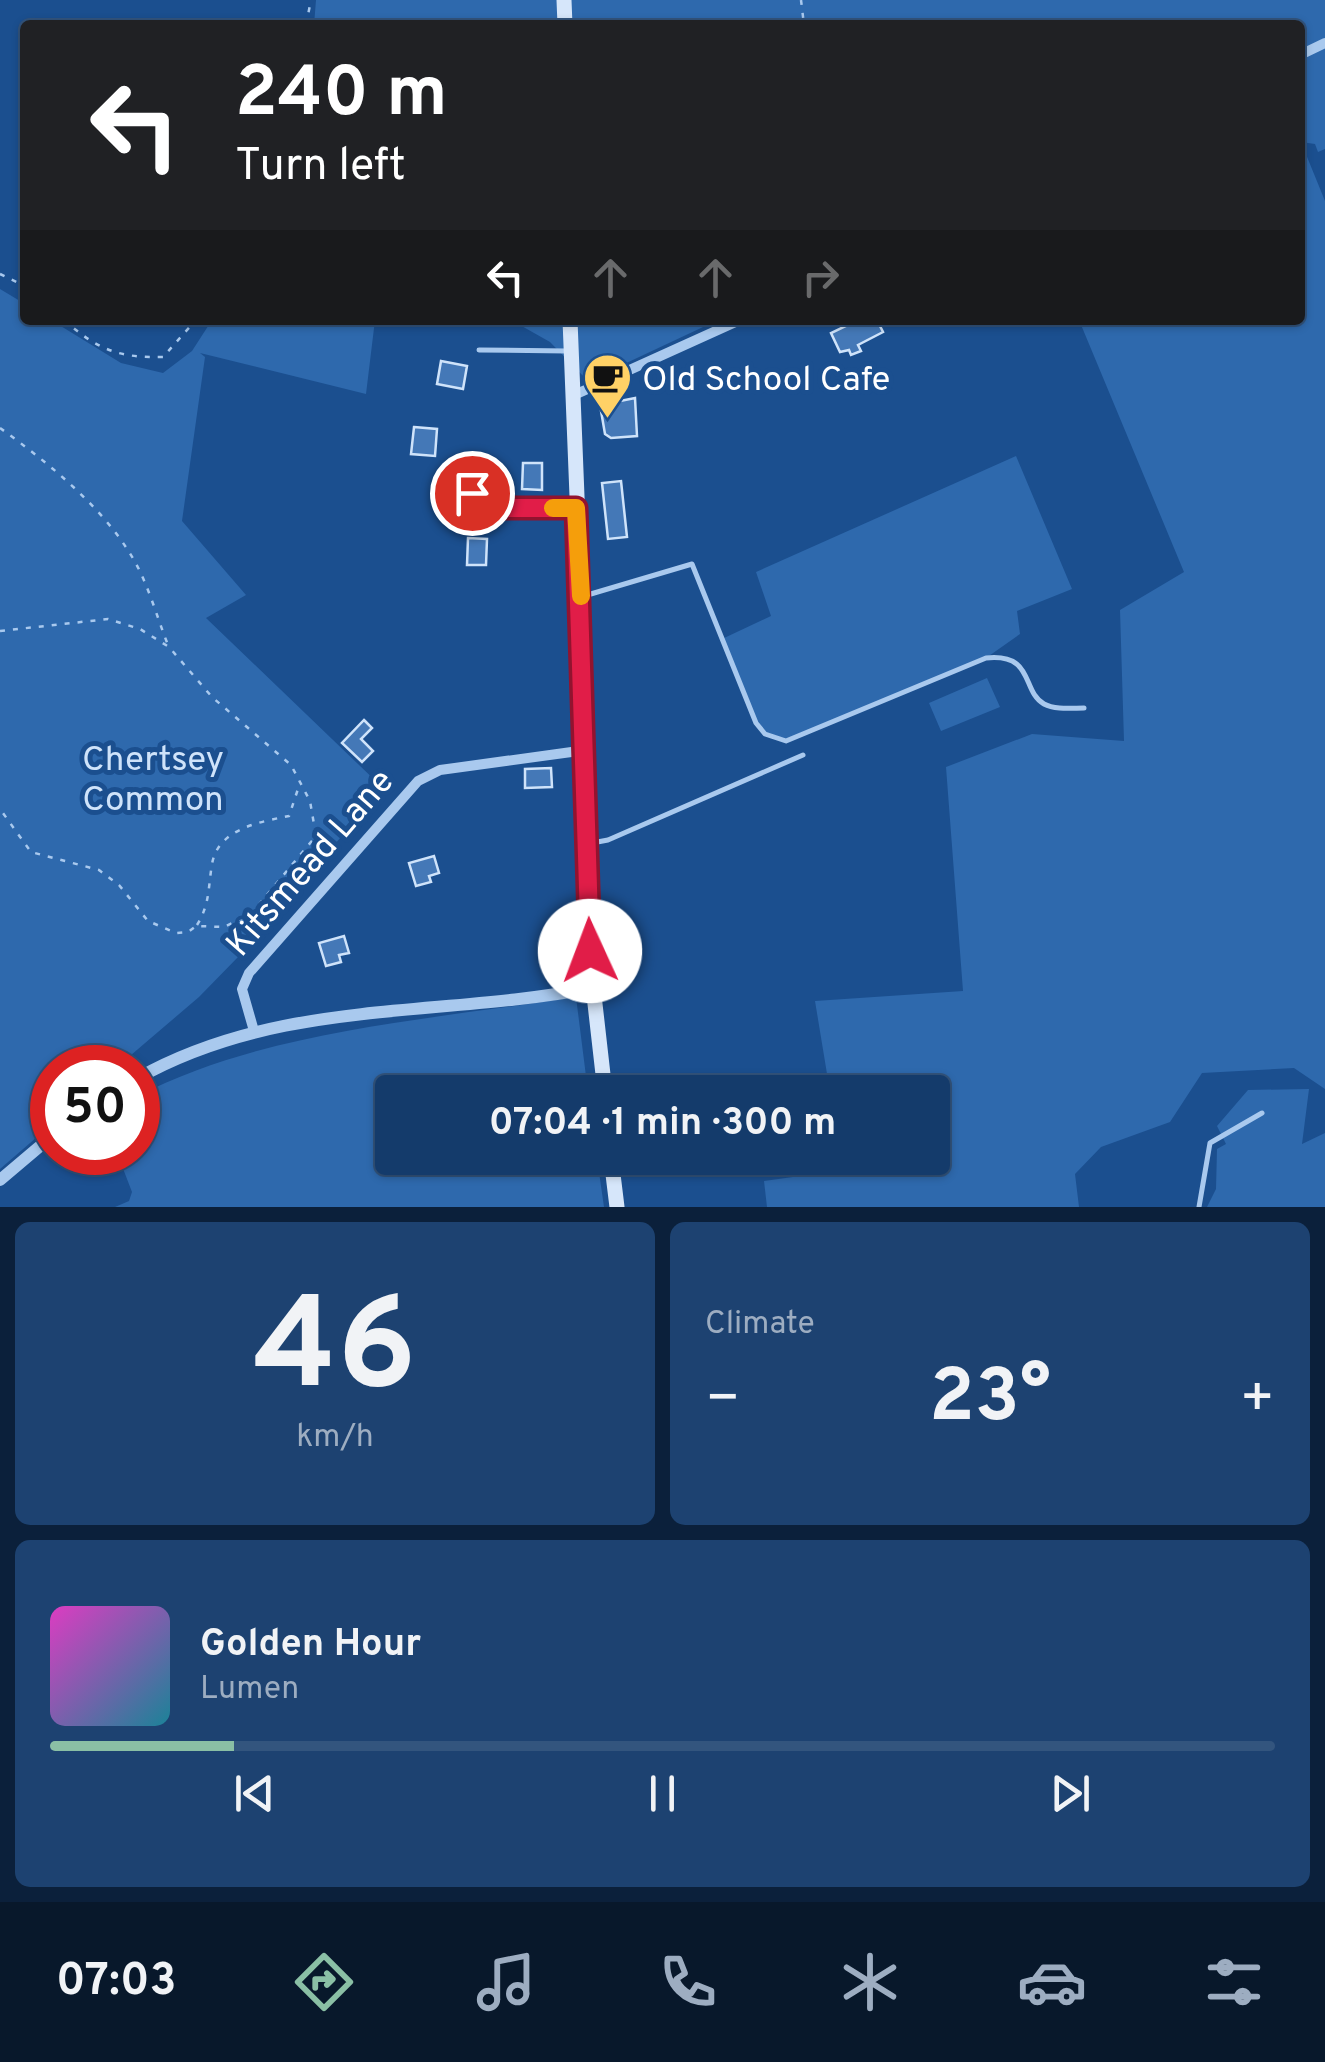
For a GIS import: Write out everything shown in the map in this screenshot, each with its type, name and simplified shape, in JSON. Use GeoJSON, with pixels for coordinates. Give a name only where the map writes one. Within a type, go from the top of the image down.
{"type":"FeatureCollection","features":[{"type":"Feature","properties":{"kind":"main road"},"geometry":{"type":"LineString","coordinates":[[570,325],[592,988],[603,1075]]}},
{"type":"Feature","properties":{"kind":"main road"},"geometry":{"type":"LineString","coordinates":[[613,1175],[617,1207]]}},
{"type":"Feature","properties":{"kind":"street"},"geometry":{"type":"LineString","coordinates":[[572,396],[729,325]]}},
{"type":"Feature","properties":{"kind":"street","name":"Kitsmead Lane"},"geometry":{"type":"LineString","coordinates":[[254,1031],[242,990],[249,973],[418,781],[440,770],[586,750]]}},
{"type":"Feature","properties":{"kind":"street"},"geometry":{"type":"LineString","coordinates":[[160,1067],[254,1031],[316,1019],[592,988]]}},
{"type":"Feature","properties":{"kind":"street"},"geometry":{"type":"LineString","coordinates":[[0,1180],[30,1155]]}},
{"type":"Feature","properties":{"kind":"lane"},"geometry":{"type":"LineString","coordinates":[[480,350],[570,351]]}},
{"type":"Feature","properties":{"kind":"lane"},"geometry":{"type":"LineString","coordinates":[[458,478],[486,508],[576,508]]}},
{"type":"Feature","properties":{"kind":"lane"},"geometry":{"type":"LineString","coordinates":[[582,597],[692,564],[756,723],[775,740],[786,741],[986,658],[997,657],[1017,664],[1029,677],[1041,703],[1084,708]]}},
{"type":"Feature","properties":{"kind":"lane"},"geometry":{"type":"LineString","coordinates":[[588,844],[608,840],[803,755]]}},
{"type":"Feature","properties":{"kind":"lane"},"geometry":{"type":"LineString","coordinates":[[1200,1207],[1210,1143],[1262,1112]]}},
{"type":"Feature","properties":{"kind":"path"},"geometry":{"type":"LineString","coordinates":[[71,325],[104,348],[128,358],[163,357],[192,325]]}},
{"type":"Feature","properties":{"kind":"path"},"geometry":{"type":"LineString","coordinates":[[0,428],[44,462],[104,520],[130,552],[168,647]]}},
{"type":"Feature","properties":{"kind":"path"},"geometry":{"type":"LineString","coordinates":[[0,631],[108,619],[140,630],[168,647],[212,697],[290,764],[314,816],[316,836],[251,914],[224,927],[196,926]]}},
{"type":"Feature","properties":{"kind":"path"},"geometry":{"type":"LineString","coordinates":[[0,809],[31,852],[100,870],[148,921],[161,929],[188,932],[208,908],[218,847],[248,827],[289,816],[300,780]]}},
{"type":"Feature","properties":{"kind":"green space"},"geometry":{"type":"Polygon","coordinates":[[[316,0],[1325,0],[1325,149],[1318,152],[1315,144],[1305,143],[1305,20],[314,20],[316,0]]]}},
{"type":"Feature","properties":{"kind":"green space"},"geometry":{"type":"Polygon","coordinates":[[[1305,152],[1325,201],[1325,1089],[1294,1068],[1202,1073],[1170,1122],[1101,1147],[1075,1174],[1079,1207],[767,1207],[764,1181],[807,1175],[950,1175],[950,1075],[827,1075],[815,1001],[963,991],[946,767],[1032,734],[1124,741],[1120,610],[1184,572],[1081,325],[1305,325],[1305,152]]]}},
{"type":"Feature","properties":{"kind":"green space","name":"Chertsey Common"},"geometry":{"type":"Polygon","coordinates":[[[0,289],[20,301],[20,325],[59,325],[121,363],[163,373],[192,351],[209,325],[374,325],[366,394],[200,353],[205,357],[182,521],[246,595],[206,618],[383,788],[239,956],[143,1045],[30,1045],[30,1143],[0,1169],[0,289]]]}},
{"type":"Feature","properties":{"kind":"green space"},"geometry":{"type":"Polygon","coordinates":[[[520,325],[707,325],[588,381],[550,342],[520,325]]]}},
{"type":"Feature","properties":{"kind":"green space"},"geometry":{"type":"Polygon","coordinates":[[[1016,456],[1072,589],[1017,611],[1020,634],[986,658],[786,741],[765,734],[756,723],[722,639],[771,616],[756,572],[1016,456]]]}},
{"type":"Feature","properties":{"kind":"green space"},"geometry":{"type":"Polygon","coordinates":[[[987,678],[1000,707],[941,731],[929,703],[987,678]]]}},
{"type":"Feature","properties":{"kind":"green space"},"geometry":{"type":"Polygon","coordinates":[[[576,997],[586,1075],[375,1075],[375,1175],[599,1175],[604,1207],[115,1207],[129,1201],[132,1192],[125,1175],[160,1175],[160,1086],[188,1073],[296,1041],[576,997]]]}},
{"type":"Feature","properties":{"kind":"green space"},"geometry":{"type":"Polygon","coordinates":[[[1309,1089],[1302,1144],[1325,1133],[1325,1207],[1207,1207],[1216,1189],[1217,1149],[1226,1144],[1217,1126],[1248,1090],[1309,1089]]]}},
{"type":"Feature","properties":{"kind":"building"},"geometry":{"type":"Polygon","coordinates":[[[848,325],[880,325],[883,332],[858,345],[861,351],[851,355],[849,350],[840,352],[831,333],[848,325]]]}},
{"type":"Feature","properties":{"kind":"building"},"geometry":{"type":"Polygon","coordinates":[[[441,361],[467,366],[463,389],[437,384],[441,361]]]}},
{"type":"Feature","properties":{"kind":"building"},"geometry":{"type":"Polygon","coordinates":[[[635,398],[637,436],[611,438],[605,434],[600,405],[635,398]]]}},
{"type":"Feature","properties":{"kind":"building"},"geometry":{"type":"Polygon","coordinates":[[[414,427],[437,429],[435,456],[411,454],[414,427]]]}},
{"type":"Feature","properties":{"kind":"building"},"geometry":{"type":"Polygon","coordinates":[[[523,463],[542,463],[542,490],[522,489],[523,463]]]}},
{"type":"Feature","properties":{"kind":"building"},"geometry":{"type":"Polygon","coordinates":[[[621,481],[627,537],[608,539],[602,483],[621,481]]]}},
{"type":"Feature","properties":{"kind":"building"},"geometry":{"type":"Polygon","coordinates":[[[468,538],[487,539],[486,565],[467,565],[468,538]]]}},
{"type":"Feature","properties":{"kind":"building"},"geometry":{"type":"Polygon","coordinates":[[[364,720],[372,728],[361,739],[373,751],[362,762],[342,743],[364,720]]]}},
{"type":"Feature","properties":{"kind":"building"},"geometry":{"type":"Polygon","coordinates":[[[551,768],[552,787],[525,788],[525,769],[551,768]]]}},
{"type":"Feature","properties":{"kind":"building"},"geometry":{"type":"Polygon","coordinates":[[[434,856],[439,873],[429,876],[431,882],[416,886],[409,863],[434,856]]]}},
{"type":"Feature","properties":{"kind":"building"},"geometry":{"type":"Polygon","coordinates":[[[344,936],[349,953],[339,955],[341,962],[326,966],[319,943],[344,936]]]}},
{"type":"Feature","properties":{"kind":"slow traffic"},"geometry":{"type":"LineString","coordinates":[[553,508],[576,508],[581,596]]}},
{"type":"Feature","properties":{"kind":"place","name":"Old School Cafe"},"geometry":{"type":"Point","coordinates":[607,420]}},
{"type":"Feature","properties":{"kind":"route"},"geometry":{"type":"LineString","coordinates":[[472,493],[486,508],[576,508],[582,597],[590,951]]}}]}
